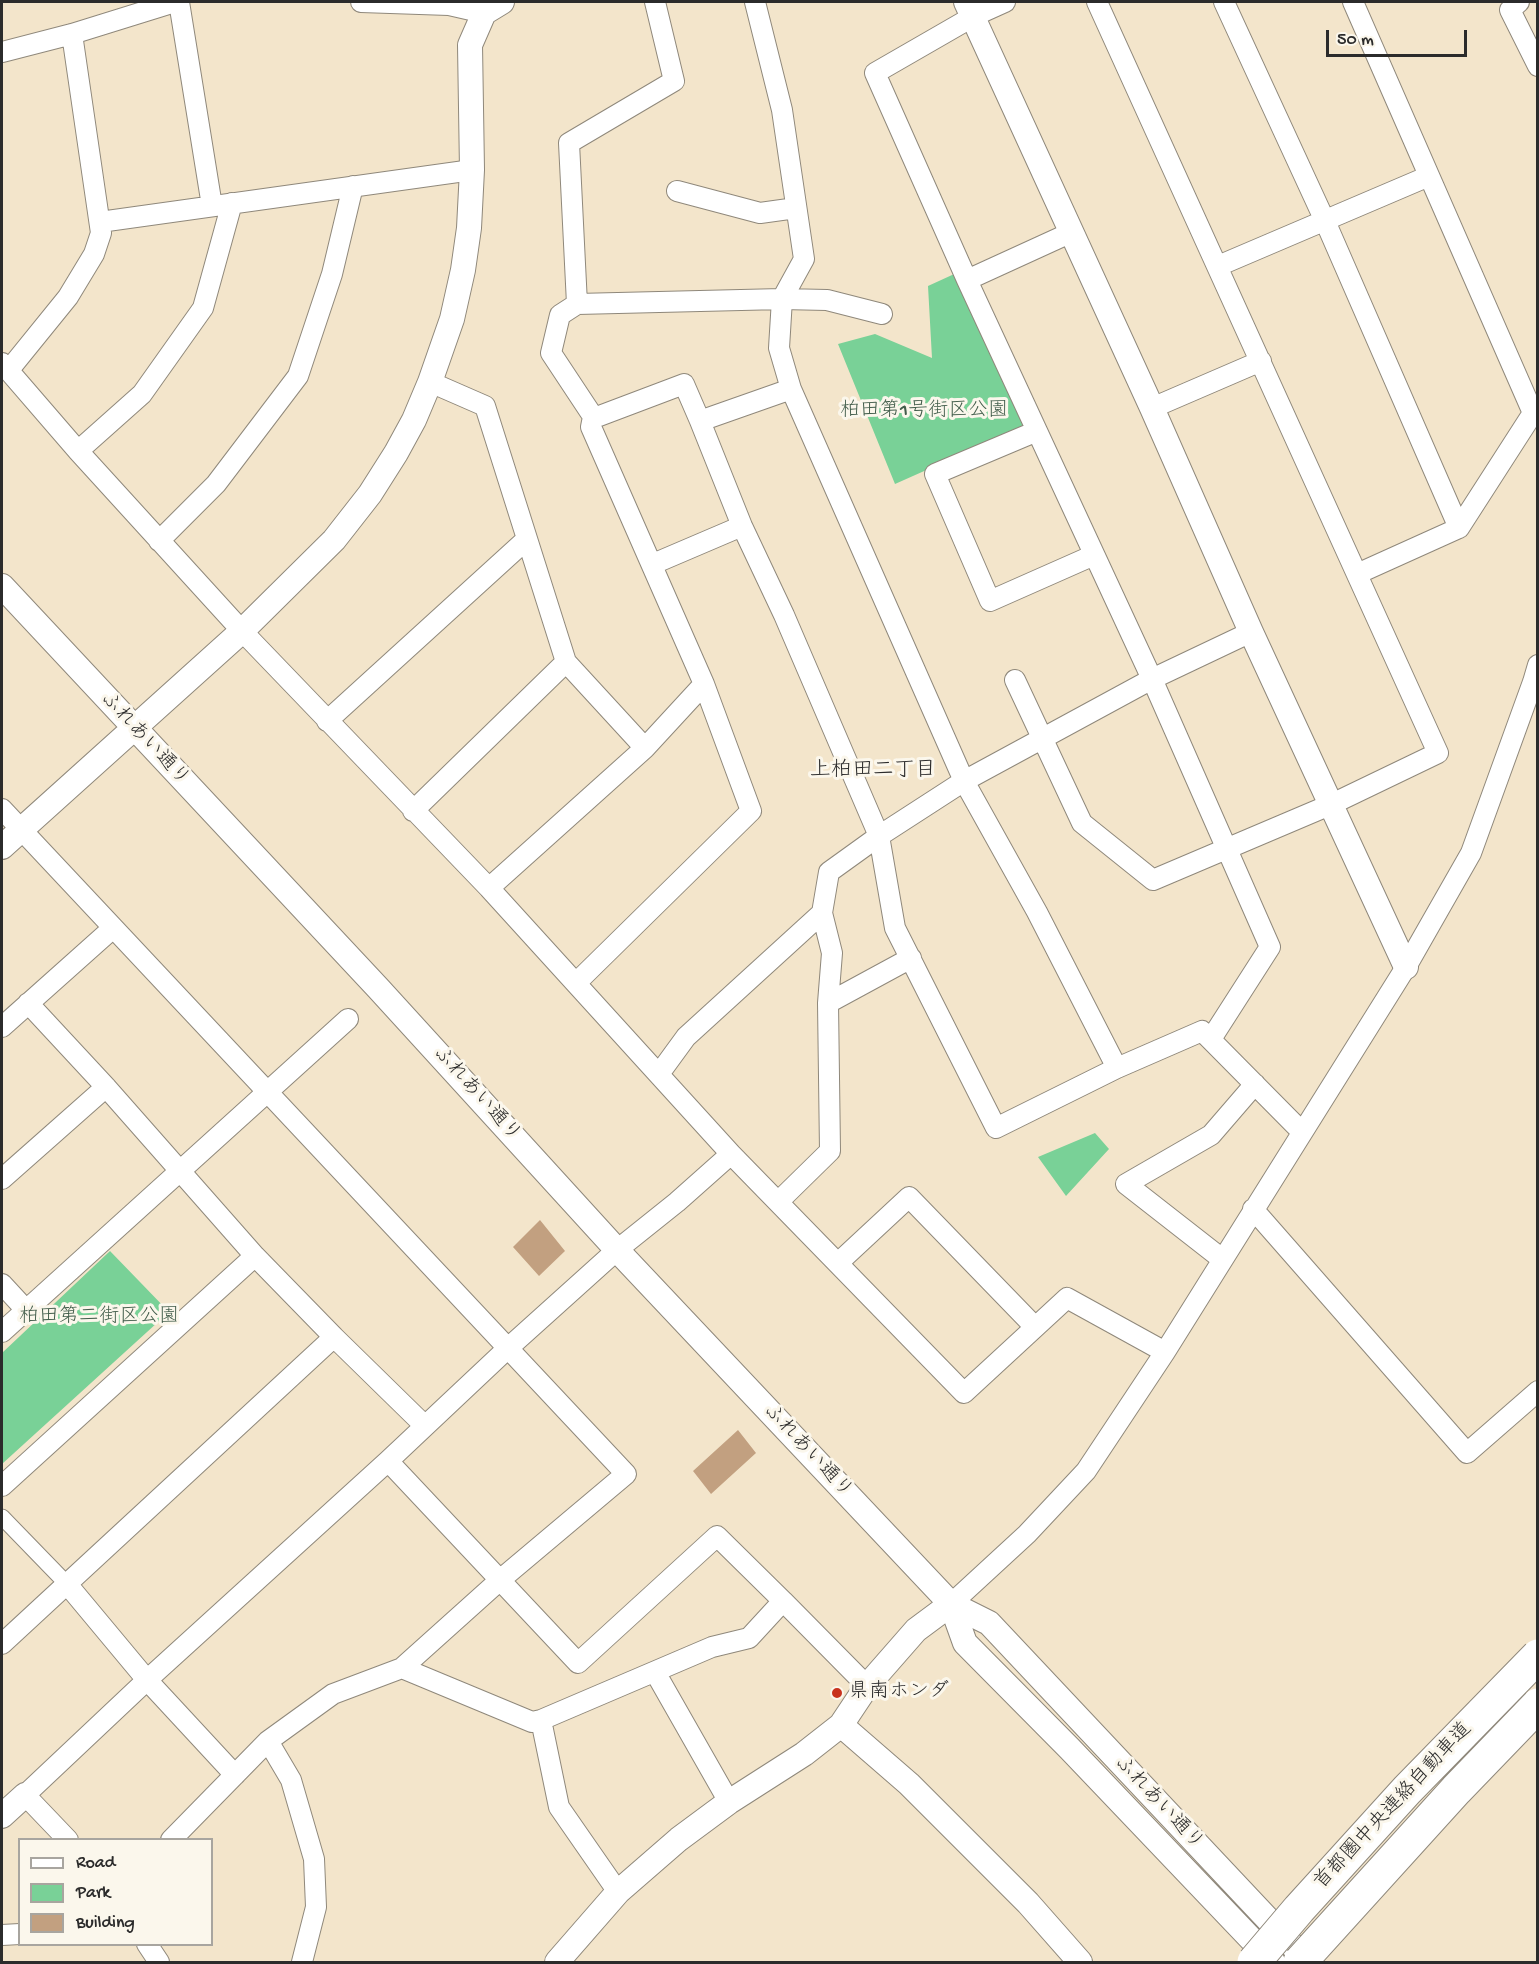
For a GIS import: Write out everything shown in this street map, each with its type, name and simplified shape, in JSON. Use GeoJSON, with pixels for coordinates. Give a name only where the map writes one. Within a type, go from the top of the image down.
{"type":"FeatureCollection","features":[{"type":"Feature","properties":{"kind":"highway","name":"首都圏中央連絡自動車道"},"geometry":{"type":"LineString","coordinates":[[1254,1962],[1407,1790],[1538,1656]]}},
{"type":"Feature","properties":{"kind":"highway","name":"首都圏中央連絡自動車道"},"geometry":{"type":"LineString","coordinates":[[1300,1962],[1455,1790],[1538,1705]]}},
{"type":"Feature","properties":{"kind":"street"},"geometry":{"type":"LineString","coordinates":[[2,52],[72,34],[175,2]]}},
{"type":"Feature","properties":{"kind":"street"},"geometry":{"type":"LineString","coordinates":[[78,451],[142,394],[202,308],[222,205],[179,2]]}},
{"type":"Feature","properties":{"kind":"street"},"geometry":{"type":"LineString","coordinates":[[2,847],[242,632],[334,540],[354,516],[396,453],[414,420],[452,319],[463,270],[469,228],[472,170],[470,45],[488,5],[361,2]]}},
{"type":"Feature","properties":{"kind":"street"},"geometry":{"type":"LineString","coordinates":[[577,304],[569,143],[674,81],[655,2]]}},
{"type":"Feature","properties":{"kind":"street"},"geometry":{"type":"LineString","coordinates":[[755,2],[782,110],[804,259],[782,298],[779,348],[791,389],[964,781],[1037,912],[1117,1068]]}},
{"type":"Feature","properties":{"kind":"street"},"geometry":{"type":"LineString","coordinates":[[1005,2],[970,9],[875,73],[967,280],[1152,679],[1270,947],[1211,1040]]}},
{"type":"Feature","properties":{"kind":"street"},"geometry":{"type":"LineString","coordinates":[[1015,680],[1082,823],[1153,880],[1332,804],[1438,753],[1097,2]]}},
{"type":"Feature","properties":{"kind":"street"},"geometry":{"type":"LineString","coordinates":[[1224,2],[1325,221],[1458,528]]}},
{"type":"Feature","properties":{"kind":"street"},"geometry":{"type":"LineString","coordinates":[[1353,2],[1533,413],[1458,528],[1357,574]]}},
{"type":"Feature","properties":{"kind":"street"},"geometry":{"type":"LineString","coordinates":[[1510,4],[1538,42]]}},
{"type":"Feature","properties":{"kind":"street"},"geometry":{"type":"LineString","coordinates":[[1510,4],[1538,66]]}},
{"type":"Feature","properties":{"kind":"street"},"geometry":{"type":"LineString","coordinates":[[970,9],[1152,408],[1251,632],[1406,967]]}},
{"type":"Feature","properties":{"kind":"street"},"geometry":{"type":"LineString","coordinates":[[72,34],[101,233],[94,254],[68,297],[5,367],[242,632],[413,812],[489,888],[731,1154],[964,1394],[1066,1298],[1165,1352]]}},
{"type":"Feature","properties":{"kind":"street"},"geometry":{"type":"LineString","coordinates":[[100,222],[472,170]]}},
{"type":"Feature","properties":{"kind":"street"},"geometry":{"type":"LineString","coordinates":[[1218,266],[1429,176]]}},
{"type":"Feature","properties":{"kind":"street"},"geometry":{"type":"LineString","coordinates":[[159,541],[216,484],[298,376],[332,274],[353,186]]}},
{"type":"Feature","properties":{"kind":"street"},"geometry":{"type":"LineString","coordinates":[[677,190],[760,213],[796,208]]}},
{"type":"Feature","properties":{"kind":"street"},"geometry":{"type":"LineString","coordinates":[[967,280],[1072,232]]}},
{"type":"Feature","properties":{"kind":"street"},"geometry":{"type":"LineString","coordinates":[[594,418],[551,353],[560,315],[577,304],[782,298],[827,300],[882,314]]}},
{"type":"Feature","properties":{"kind":"street"},"geometry":{"type":"LineString","coordinates":[[1152,408],[1261,361]]}},
{"type":"Feature","properties":{"kind":"street"},"geometry":{"type":"LineString","coordinates":[[430,382],[485,406],[566,662],[645,748]]}},
{"type":"Feature","properties":{"kind":"street"},"geometry":{"type":"LineString","coordinates":[[594,418],[684,384],[742,526],[788,625],[879,836],[895,928],[996,1128],[1117,1068],[1202,1031],[1302,1132]]}},
{"type":"Feature","properties":{"kind":"street"},"geometry":{"type":"LineString","coordinates":[[700,421],[791,389]]}},
{"type":"Feature","properties":{"kind":"street"},"geometry":{"type":"LineString","coordinates":[[576,983],[752,811],[704,684],[591,427],[594,418]]}},
{"type":"Feature","properties":{"kind":"street"},"geometry":{"type":"LineString","coordinates":[[1037,431],[935,474],[990,602],[1094,555]]}},
{"type":"Feature","properties":{"kind":"street"},"geometry":{"type":"LineString","coordinates":[[653,564],[742,526]]}},
{"type":"Feature","properties":{"kind":"street"},"geometry":{"type":"LineString","coordinates":[[327,721],[527,539]]}},
{"type":"Feature","properties":{"kind":"street","name":"ふれあい通り"},"geometry":{"type":"LineString","coordinates":[[2,586],[378,988],[617,1250],[951,1605],[988,1623],[1308,1962]]}},
{"type":"Feature","properties":{"kind":"street"},"geometry":{"type":"LineString","coordinates":[[778,1202],[830,1151],[828,1003],[832,952],[822,913],[829,872],[879,836],[964,781],[1152,679],[1251,632]]}},
{"type":"Feature","properties":{"kind":"street"},"geometry":{"type":"LineString","coordinates":[[413,812],[566,662]]}},
{"type":"Feature","properties":{"kind":"street"},"geometry":{"type":"LineString","coordinates":[[557,1962],[618,1892],[679,1839],[729,1802],[804,1754],[841,1725],[867,1686],[916,1630],[951,1605],[1027,1534],[1086,1471],[1165,1352],[1406,967],[1471,853],[1538,665]]}},
{"type":"Feature","properties":{"kind":"street"},"geometry":{"type":"LineString","coordinates":[[489,888],[645,748],[704,684]]}},
{"type":"Feature","properties":{"kind":"street"},"geometry":{"type":"LineString","coordinates":[[2,809],[626,1474],[500,1580],[402,1668],[333,1694],[268,1741],[172,1838]]}},
{"type":"Feature","properties":{"kind":"street"},"geometry":{"type":"LineString","coordinates":[[659,1074],[686,1037],[822,913]]}},
{"type":"Feature","properties":{"kind":"street"},"geometry":{"type":"LineString","coordinates":[[2,1027],[113,928]]}},
{"type":"Feature","properties":{"kind":"street"},"geometry":{"type":"LineString","coordinates":[[828,1003],[911,958]]}},
{"type":"Feature","properties":{"kind":"street"},"geometry":{"type":"LineString","coordinates":[[28,1003],[106,1087],[255,1256],[334,1338],[425,1426]]}},
{"type":"Feature","properties":{"kind":"street"},"geometry":{"type":"LineString","coordinates":[[2,1332],[348,1019]]}},
{"type":"Feature","properties":{"kind":"street"},"geometry":{"type":"LineString","coordinates":[[1222,1258],[1126,1184],[1211,1135],[1255,1084]]}},
{"type":"Feature","properties":{"kind":"street"},"geometry":{"type":"LineString","coordinates":[[2,1179],[106,1087]]}},
{"type":"Feature","properties":{"kind":"street"},"geometry":{"type":"LineString","coordinates":[[2,1816],[507,1349],[617,1250],[677,1202],[731,1154]]}},
{"type":"Feature","properties":{"kind":"street"},"geometry":{"type":"LineString","coordinates":[[838,1263],[909,1197],[1035,1327]]}},
{"type":"Feature","properties":{"kind":"street"},"geometry":{"type":"LineString","coordinates":[[1254,1209],[1467,1453],[1538,1391]]}},
{"type":"Feature","properties":{"kind":"street"},"geometry":{"type":"LineString","coordinates":[[2,1486],[255,1256]]}},
{"type":"Feature","properties":{"kind":"street"},"geometry":{"type":"LineString","coordinates":[[2,1284],[26,1310]]}},
{"type":"Feature","properties":{"kind":"street"},"geometry":{"type":"LineString","coordinates":[[2,1644],[334,1338]]}},
{"type":"Feature","properties":{"kind":"street"},"geometry":{"type":"LineString","coordinates":[[388,1461],[578,1663],[717,1536],[867,1686]]}},
{"type":"Feature","properties":{"kind":"street"},"geometry":{"type":"LineString","coordinates":[[2,1517],[67,1584],[147,1680],[235,1775]]}},
{"type":"Feature","properties":{"kind":"street"},"geometry":{"type":"LineString","coordinates":[[402,1668],[532,1722],[712,1647],[749,1638],[783,1601]]}},
{"type":"Feature","properties":{"kind":"street","name":"ふれあい通り"},"geometry":{"type":"LineString","coordinates":[[951,1605],[965,1642],[1273,1962]]}},
{"type":"Feature","properties":{"kind":"street"},"geometry":{"type":"LineString","coordinates":[[655,1672],[729,1802]]}},
{"type":"Feature","properties":{"kind":"street"},"geometry":{"type":"LineString","coordinates":[[541,1720],[559,1807],[618,1892]]}},
{"type":"Feature","properties":{"kind":"street"},"geometry":{"type":"LineString","coordinates":[[841,1725],[917,1792],[1028,1903],[1080,1962]]}},
{"type":"Feature","properties":{"kind":"street"},"geometry":{"type":"LineString","coordinates":[[268,1741],[291,1780],[314,1859],[316,1907],[302,1962]]}},
{"type":"Feature","properties":{"kind":"street"},"geometry":{"type":"LineString","coordinates":[[25,1795],[67,1838]]}},
{"type":"Feature","properties":{"kind":"street"},"geometry":{"type":"LineString","coordinates":[[2,1935],[18,1934]]}},
{"type":"Feature","properties":{"kind":"street"},"geometry":{"type":"LineString","coordinates":[[148,1946],[159,1962]]}},
{"type":"Feature","properties":{"kind":"green space","name":"柏田第1号街区公園"},"geometry":{"type":"Polygon","coordinates":[[[963,270],[1027,414],[1023,427],[895,484],[838,344],[875,334],[932,358],[928,286],[963,270]]]}},
{"type":"Feature","properties":{"kind":"green space"},"geometry":{"type":"Polygon","coordinates":[[[1095,1133],[1109,1149],[1066,1196],[1038,1157],[1095,1133]]]}},
{"type":"Feature","properties":{"kind":"green space","name":"柏田第二街区公園"},"geometry":{"type":"Polygon","coordinates":[[[110,1251],[169,1312],[2,1464],[2,1353],[110,1251]]]}},
{"type":"Feature","properties":{"kind":"building"},"geometry":{"type":"Polygon","coordinates":[[[540,1220],[565,1251],[539,1276],[513,1247],[540,1220]]]}},
{"type":"Feature","properties":{"kind":"building"},"geometry":{"type":"Polygon","coordinates":[[[738,1430],[756,1453],[711,1494],[693,1471],[738,1430]]]}},
{"type":"Feature","properties":{"kind":"place","name":"県南ホンダ"},"geometry":{"type":"Point","coordinates":[837,1693]}},
{"type":"Feature","properties":{"kind":"district","name":"上柏田二丁目"},"geometry":{"type":"Point","coordinates":[873,772]}}]}
